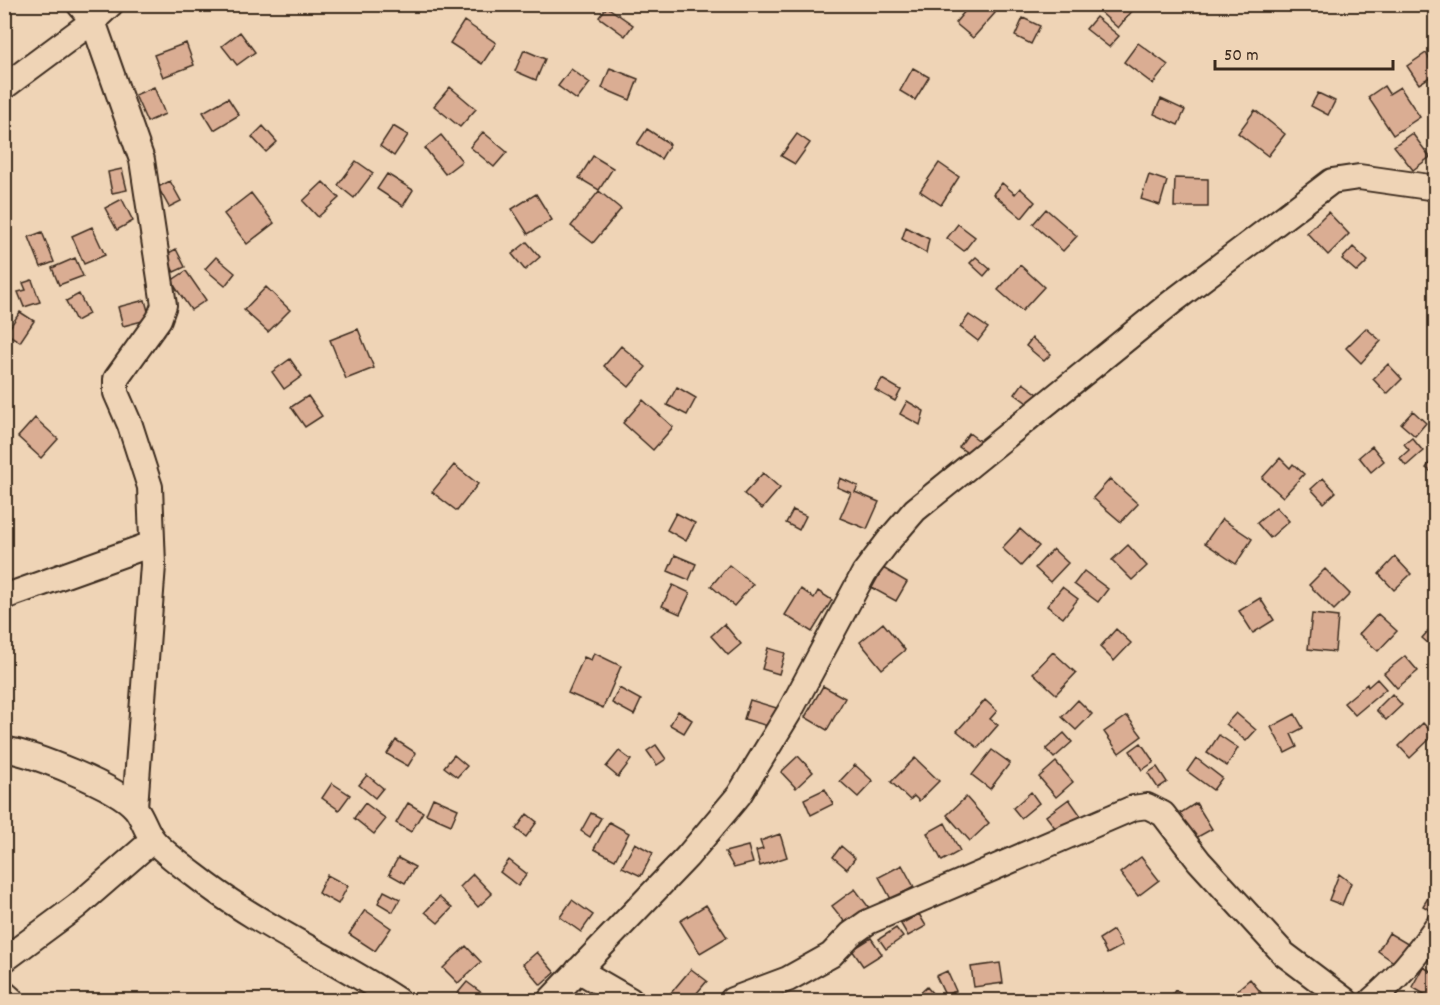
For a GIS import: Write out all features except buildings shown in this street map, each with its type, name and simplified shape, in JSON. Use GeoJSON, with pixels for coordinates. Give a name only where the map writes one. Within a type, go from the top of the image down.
{"type":"FeatureCollection","features":[{"type":"Feature","properties":{"kind":"street"},"geometry":{"type":"LineString","coordinates":[[4,87],[86,13],[111,4]]}},
{"type":"Feature","properties":{"kind":"street"},"geometry":{"type":"LineString","coordinates":[[86,13],[142,160],[164,304],[159,319],[116,379],[116,393],[130,424],[150,487],[153,565],[135,807]]}},
{"type":"Feature","properties":{"kind":"street"},"geometry":{"type":"LineString","coordinates":[[550,1000],[687,857],[739,795],[790,711],[864,573],[890,538],[915,510],[1172,302],[1332,181],[1359,177],[1436,188]]}},
{"type":"Feature","properties":{"kind":"street"},"geometry":{"type":"LineString","coordinates":[[4,597],[152,544]]}},
{"type":"Feature","properties":{"kind":"street"},"geometry":{"type":"LineString","coordinates":[[4,749],[48,761],[107,788],[135,807],[153,840],[216,891],[272,927],[397,1000]]}},
{"type":"Feature","properties":{"kind":"street"},"geometry":{"type":"LineString","coordinates":[[732,1000],[789,979],[831,955],[851,934],[868,922],[1133,808],[1147,806],[1163,814],[1200,861],[1284,954],[1345,1000]]}},
{"type":"Feature","properties":{"kind":"street"},"geometry":{"type":"LineString","coordinates":[[4,960],[77,906],[153,840]]}},
{"type":"Feature","properties":{"kind":"street"},"geometry":{"type":"LineString","coordinates":[[1372,1000],[1417,956],[1436,927]]}},
{"type":"Feature","properties":{"kind":"street"},"geometry":{"type":"LineString","coordinates":[[578,970],[630,1000]]}},
{"type":"Feature","properties":{"kind":"street"},"geometry":{"type":"LineString","coordinates":[[4,993],[12,1000]]}}]}
